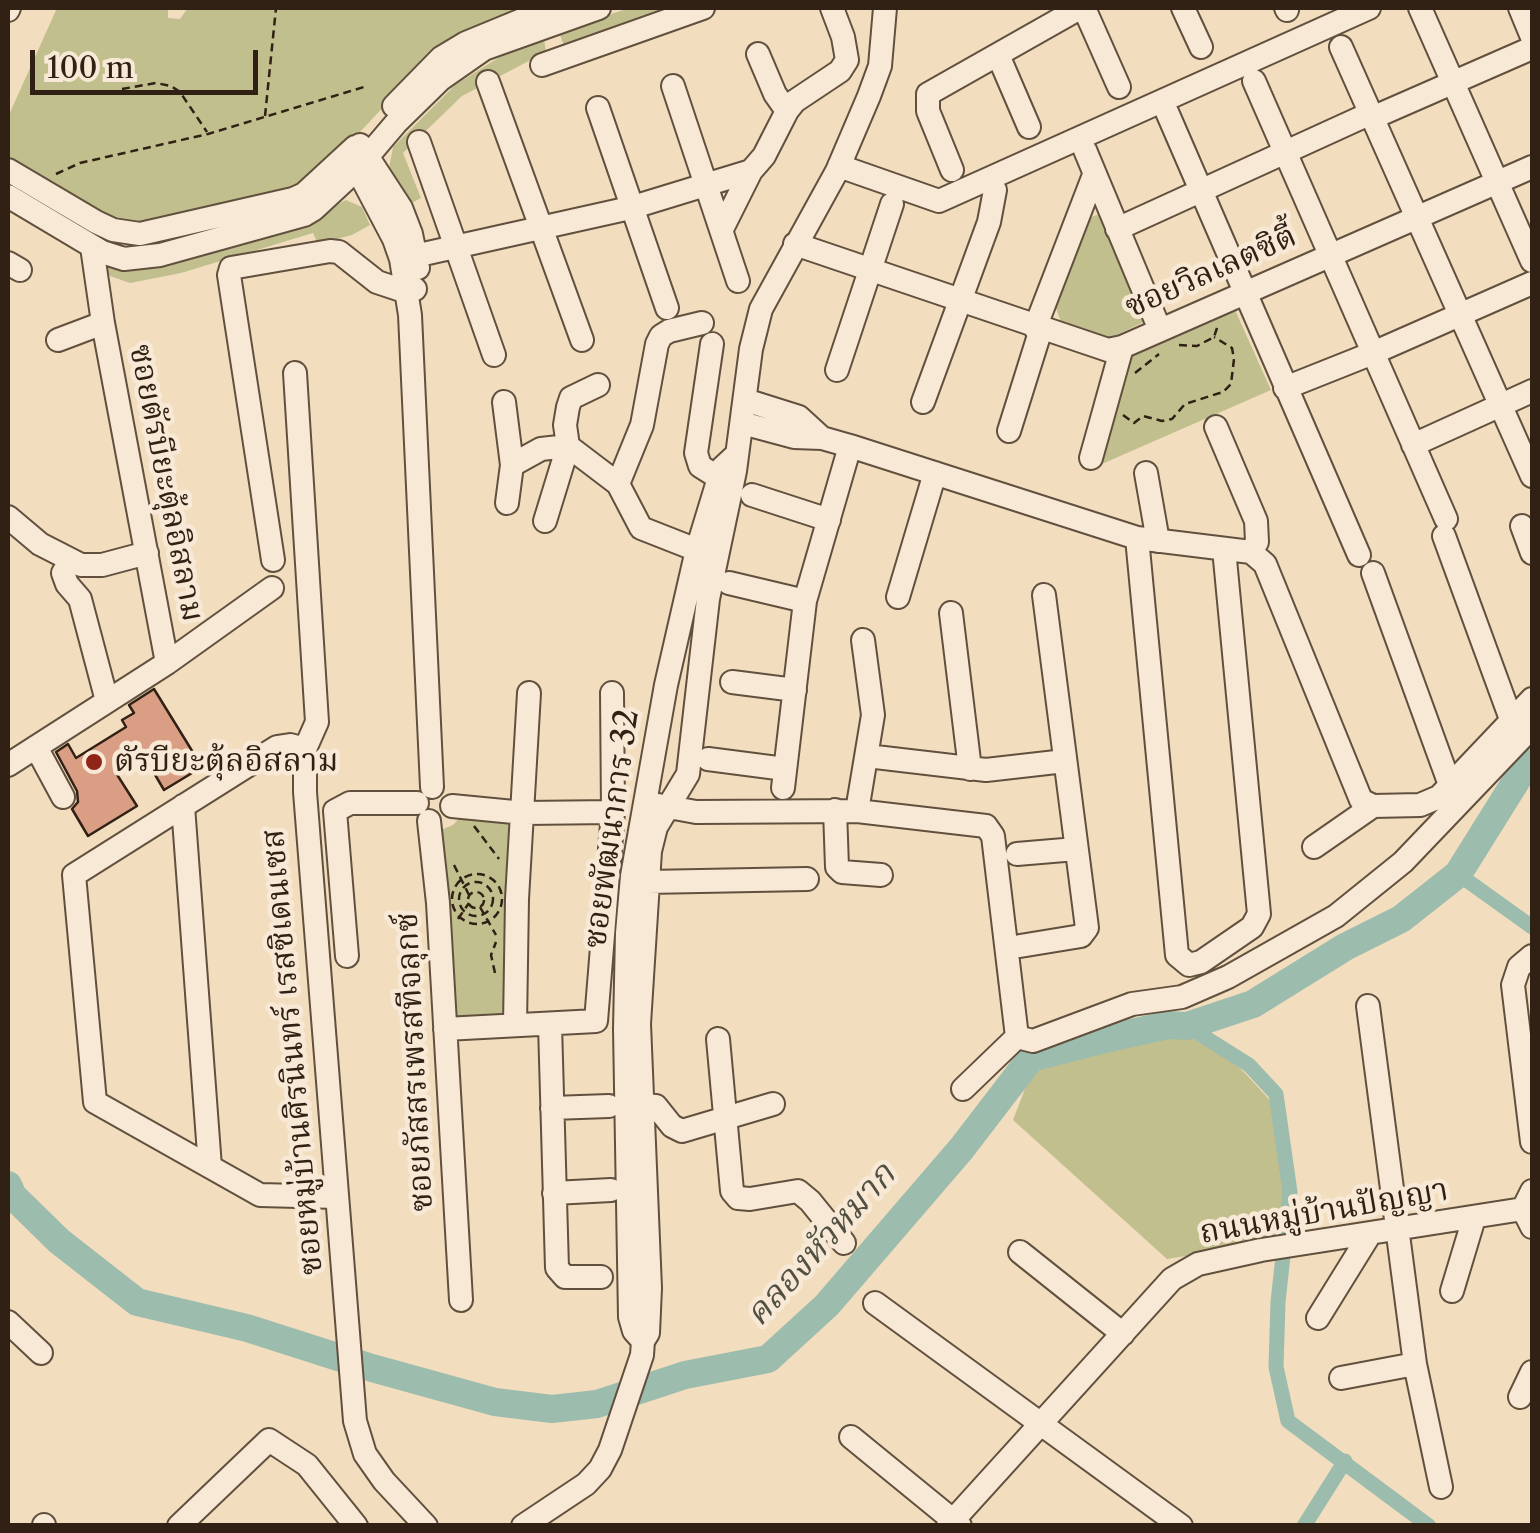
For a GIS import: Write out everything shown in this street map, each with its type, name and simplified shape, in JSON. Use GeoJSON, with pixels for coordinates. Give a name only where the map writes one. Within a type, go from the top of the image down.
{"type":"FeatureCollection","features":[{"type":"Feature","properties":{"kind":"street"},"geometry":{"type":"LineString","coordinates":[[8,196],[92,246],[124,259],[143,259],[304,215],[442,58],[466,44],[550,17],[598,8]]}},
{"type":"Feature","properties":{"kind":"street"},"geometry":{"type":"LineString","coordinates":[[550,17],[552,62],[704,8]]}},
{"type":"Feature","properties":{"kind":"street"},"geometry":{"type":"LineString","coordinates":[[722,228],[750,170],[764,156],[787,111],[840,71],[847,60],[832,8]]}},
{"type":"Feature","properties":{"kind":"street","name":"ซอยพัฒนาการ 32"},"geometry":{"type":"LineString","coordinates":[[643,1348],[630,1317],[626,934],[656,805],[688,774],[708,599],[736,472],[761,310],[839,166],[880,66],[884,8]]}},
{"type":"Feature","properties":{"kind":"street"},"geometry":{"type":"LineString","coordinates":[[952,170],[928,111],[928,94],[1082,8],[1119,87]]}},
{"type":"Feature","properties":{"kind":"street"},"geometry":{"type":"LineString","coordinates":[[1183,8],[1201,48]]}},
{"type":"Feature","properties":{"kind":"street"},"geometry":{"type":"LineString","coordinates":[[839,166],[931,200],[946,199],[1369,8]]}},
{"type":"Feature","properties":{"kind":"street"},"geometry":{"type":"LineString","coordinates":[[1420,8],[1532,260]]}},
{"type":"Feature","properties":{"kind":"street"},"geometry":{"type":"LineString","coordinates":[[1520,8],[1532,37]]}},
{"type":"Feature","properties":{"kind":"street"},"geometry":{"type":"LineString","coordinates":[[1341,48],[1532,476]]}},
{"type":"Feature","properties":{"kind":"street"},"geometry":{"type":"LineString","coordinates":[[1116,228],[1532,48]]}},
{"type":"Feature","properties":{"kind":"street"},"geometry":{"type":"LineString","coordinates":[[758,54],[787,111]]}},
{"type":"Feature","properties":{"kind":"street"},"geometry":{"type":"LineString","coordinates":[[998,55],[1029,127]]}},
{"type":"Feature","properties":{"kind":"street"},"geometry":{"type":"LineString","coordinates":[[1254,81],[1414,445],[1522,724]]}},
{"type":"Feature","properties":{"kind":"street"},"geometry":{"type":"LineString","coordinates":[[488,82],[582,340]]}},
{"type":"Feature","properties":{"kind":"street"},"geometry":{"type":"LineString","coordinates":[[673,86],[738,281]]}},
{"type":"Feature","properties":{"kind":"street"},"geometry":{"type":"LineString","coordinates":[[598,108],[667,308]]}},
{"type":"Feature","properties":{"kind":"street"},"geometry":{"type":"LineString","coordinates":[[1167,112],[1200,190],[1237,297],[1285,388],[1366,564],[1450,785]]}},
{"type":"Feature","properties":{"kind":"street"},"geometry":{"type":"LineString","coordinates":[[418,142],[494,355]]}},
{"type":"Feature","properties":{"kind":"street"},"geometry":{"type":"LineString","coordinates":[[1085,150],[1165,342]]}},
{"type":"Feature","properties":{"kind":"street"},"geometry":{"type":"LineString","coordinates":[[8,170],[114,230],[129,234],[154,232],[293,199],[358,156]]}},
{"type":"Feature","properties":{"kind":"street","name":"ซอยภัสสรเพรสทีจลุกซ์"},"geometry":{"type":"LineString","coordinates":[[358,156],[394,238],[409,258],[426,804],[438,903],[461,1300]]}},
{"type":"Feature","properties":{"kind":"street","name":"ซอยวิลเลตซิตี้"},"geometry":{"type":"LineString","coordinates":[[795,244],[1098,349],[1122,347],[1165,342],[1237,297],[1532,166]]}},
{"type":"Feature","properties":{"kind":"street"},"geometry":{"type":"LineString","coordinates":[[409,258],[630,208],[750,170]]}},
{"type":"Feature","properties":{"kind":"street"},"geometry":{"type":"LineString","coordinates":[[1009,431],[1038,328],[1094,175]]}},
{"type":"Feature","properties":{"kind":"street"},"geometry":{"type":"LineString","coordinates":[[924,402],[989,222],[995,190]]}},
{"type":"Feature","properties":{"kind":"street"},"geometry":{"type":"LineString","coordinates":[[837,370],[892,204]]}},
{"type":"Feature","properties":{"kind":"street","name":"ซอยตัรบียะตุ้ลอิสลาม"},"geometry":{"type":"LineString","coordinates":[[8,765],[167,662],[92,246]]}},
{"type":"Feature","properties":{"kind":"street"},"geometry":{"type":"LineString","coordinates":[[273,560],[229,276],[231,268],[339,252],[377,282],[411,289]]}},
{"type":"Feature","properties":{"kind":"street"},"geometry":{"type":"LineString","coordinates":[[1285,388],[1532,283]]}},
{"type":"Feature","properties":{"kind":"street"},"geometry":{"type":"LineString","coordinates":[[58,340],[103,323]]}},
{"type":"Feature","properties":{"kind":"street"},"geometry":{"type":"LineString","coordinates":[[618,484],[642,425],[661,336],[707,333],[696,453],[700,466],[718,478]]}},
{"type":"Feature","properties":{"kind":"street"},"geometry":{"type":"LineString","coordinates":[[1092,458],[1122,347]]}},
{"type":"Feature","properties":{"kind":"street","name":"ซอยหมู่บ้านศิรนินทร์ เรสซิเดนเซส"},"geometry":{"type":"LineString","coordinates":[[295,373],[317,722],[305,749],[305,792],[355,1422],[365,1454],[426,1526]]}},
{"type":"Feature","properties":{"kind":"street"},"geometry":{"type":"LineString","coordinates":[[545,521],[568,446],[565,425],[572,398],[598,386]]}},
{"type":"Feature","properties":{"kind":"street"},"geometry":{"type":"LineString","coordinates":[[1414,445],[1532,391]]}},
{"type":"Feature","properties":{"kind":"street"},"geometry":{"type":"LineString","coordinates":[[504,402],[512,466],[507,503]]}},
{"type":"Feature","properties":{"kind":"street"},"geometry":{"type":"LineString","coordinates":[[744,412],[794,437],[822,438],[850,446],[1148,539],[1251,552],[1265,564],[1361,800],[1373,806],[1420,805],[1439,797],[1522,724]]}},
{"type":"Feature","properties":{"kind":"street"},"geometry":{"type":"LineString","coordinates":[[1216,427],[1256,521],[1257,542],[1251,552]]}},
{"type":"Feature","properties":{"kind":"street"},"geometry":{"type":"LineString","coordinates":[[512,466],[542,449],[568,446],[618,484],[641,528],[697,550]]}},
{"type":"Feature","properties":{"kind":"street"},"geometry":{"type":"LineString","coordinates":[[708,759],[784,778],[806,601],[850,446]]}},
{"type":"Feature","properties":{"kind":"street","name":"ซอยพัฒนาการ 32"},"geometry":{"type":"LineString","coordinates":[[523,1526],[586,1484],[600,1469],[610,1450],[648,1333],[650,1288],[639,1024],[647,882],[656,827],[666,685],[718,478],[722,468],[736,456]]}},
{"type":"Feature","properties":{"kind":"street"},"geometry":{"type":"LineString","coordinates":[[898,597],[935,473]]}},
{"type":"Feature","properties":{"kind":"street"},"geometry":{"type":"LineString","coordinates":[[1146,473],[1178,955],[1189,964],[1201,962],[1252,927],[1259,914],[1224,549]]}},
{"type":"Feature","properties":{"kind":"street"},"geometry":{"type":"LineString","coordinates":[[752,495],[829,520]]}},
{"type":"Feature","properties":{"kind":"street"},"geometry":{"type":"LineString","coordinates":[[8,517],[40,544],[70,562],[89,567],[147,552]]}},
{"type":"Feature","properties":{"kind":"street"},"geometry":{"type":"LineString","coordinates":[[1522,526],[1532,553]]}},
{"type":"Feature","properties":{"kind":"street"},"geometry":{"type":"LineString","coordinates":[[70,562],[63,574],[66,584],[80,599],[107,701]]}},
{"type":"Feature","properties":{"kind":"street"},"geometry":{"type":"LineString","coordinates":[[729,584],[806,601]]}},
{"type":"Feature","properties":{"kind":"street"},"geometry":{"type":"LineString","coordinates":[[167,662],[272,588]]}},
{"type":"Feature","properties":{"kind":"street"},"geometry":{"type":"LineString","coordinates":[[1020,946],[1086,932],[1044,595]]}},
{"type":"Feature","properties":{"kind":"street"},"geometry":{"type":"LineString","coordinates":[[950,613],[970,769]]}},
{"type":"Feature","properties":{"kind":"street"},"geometry":{"type":"LineString","coordinates":[[863,640],[872,715],[867,756],[846,810],[837,867],[842,872],[881,875]]}},
{"type":"Feature","properties":{"kind":"street"},"geometry":{"type":"LineString","coordinates":[[732,682],[795,690]]}},
{"type":"Feature","properties":{"kind":"street"},"geometry":{"type":"LineString","coordinates":[[515,1025],[517,899],[529,693]]}},
{"type":"Feature","properties":{"kind":"street"},"geometry":{"type":"LineString","coordinates":[[445,1029],[596,1021],[613,812],[612,694]]}},
{"type":"Feature","properties":{"kind":"street"},"geometry":{"type":"LineString","coordinates":[[1017,1037],[1033,1041],[1132,1004],[1182,997],[1237,972],[1336,916],[1403,862],[1522,724],[1532,699]]}},
{"type":"Feature","properties":{"kind":"street"},"geometry":{"type":"LineString","coordinates":[[305,749],[277,746],[74,874],[96,1102],[260,1195],[338,1207]]}},
{"type":"Feature","properties":{"kind":"street"},"geometry":{"type":"LineString","coordinates":[[36,747],[63,797]]}},
{"type":"Feature","properties":{"kind":"street"},"geometry":{"type":"LineString","coordinates":[[867,756],[994,770],[1065,761]]}},
{"type":"Feature","properties":{"kind":"street"},"geometry":{"type":"LineString","coordinates":[[347,956],[335,811],[350,803],[426,804],[446,792],[459,807],[613,812]]}},
{"type":"Feature","properties":{"kind":"street"},"geometry":{"type":"LineString","coordinates":[[656,805],[696,812],[846,810],[986,826],[990,830],[1017,1037]]}},
{"type":"Feature","properties":{"kind":"street"},"geometry":{"type":"LineString","coordinates":[[184,806],[210,1167]]}},
{"type":"Feature","properties":{"kind":"street"},"geometry":{"type":"LineString","coordinates":[[1314,847],[1373,806]]}},
{"type":"Feature","properties":{"kind":"street"},"geometry":{"type":"LineString","coordinates":[[1017,854],[1076,849]]}},
{"type":"Feature","properties":{"kind":"street"},"geometry":{"type":"LineString","coordinates":[[647,882],[807,879]]}},
{"type":"Feature","properties":{"kind":"street"},"geometry":{"type":"LineString","coordinates":[[1532,956],[1519,967],[1513,985],[1532,1142]]}},
{"type":"Feature","properties":{"kind":"street"},"geometry":{"type":"LineString","coordinates":[[1368,1006],[1415,1364],[1441,1488]]}},
{"type":"Feature","properties":{"kind":"street"},"geometry":{"type":"LineString","coordinates":[[550,1024],[556,1259],[559,1273],[565,1277],[601,1277]]}},
{"type":"Feature","properties":{"kind":"street"},"geometry":{"type":"LineString","coordinates":[[963,1088],[1017,1037]]}},
{"type":"Feature","properties":{"kind":"street"},"geometry":{"type":"LineString","coordinates":[[718,1039],[732,1191],[738,1198],[750,1199],[798,1191],[844,1243]]}},
{"type":"Feature","properties":{"kind":"street"},"geometry":{"type":"LineString","coordinates":[[642,1105],[656,1106],[682,1132],[774,1104]]}},
{"type":"Feature","properties":{"kind":"street"},"geometry":{"type":"LineString","coordinates":[[552,1108],[609,1106]]}},
{"type":"Feature","properties":{"kind":"street"},"geometry":{"type":"LineString","coordinates":[[554,1194],[611,1190]]}},
{"type":"Feature","properties":{"kind":"street","name":"ถนนหมู่บ้านปัญญา"},"geometry":{"type":"LineString","coordinates":[[954,1524],[1172,1280],[1198,1264],[1260,1250],[1529,1209]]}},
{"type":"Feature","properties":{"kind":"street"},"geometry":{"type":"LineString","coordinates":[[1452,1291],[1474,1218]]}},
{"type":"Feature","properties":{"kind":"street"},"geometry":{"type":"LineString","coordinates":[[1318,1318],[1370,1234]]}},
{"type":"Feature","properties":{"kind":"street"},"geometry":{"type":"LineString","coordinates":[[1020,1252],[1122,1334]]}},
{"type":"Feature","properties":{"kind":"street"},"geometry":{"type":"LineString","coordinates":[[875,1303],[1181,1526]]}},
{"type":"Feature","properties":{"kind":"street"},"geometry":{"type":"LineString","coordinates":[[8,1322],[40,1353]]}},
{"type":"Feature","properties":{"kind":"street"},"geometry":{"type":"LineString","coordinates":[[1341,1378],[1415,1364]]}},
{"type":"Feature","properties":{"kind":"street"},"geometry":{"type":"LineString","coordinates":[[1520,1397],[1532,1372]]}},
{"type":"Feature","properties":{"kind":"street"},"geometry":{"type":"LineString","coordinates":[[851,1437],[954,1524]]}},
{"type":"Feature","properties":{"kind":"street"},"geometry":{"type":"LineString","coordinates":[[178,1526],[269,1440],[308,1466],[356,1526]]}},
{"type":"Feature","properties":{"kind":"path"},"geometry":{"type":"LineString","coordinates":[[265,118],[278,8]]}},
{"type":"Feature","properties":{"kind":"path"},"geometry":{"type":"LineString","coordinates":[[122,89],[171,86],[180,92],[208,134]]}},
{"type":"Feature","properties":{"kind":"path"},"geometry":{"type":"LineString","coordinates":[[44,192],[50,179],[64,168],[208,134],[364,87]]}},
{"type":"Feature","properties":{"kind":"path"},"geometry":{"type":"LineString","coordinates":[[1134,374],[1154,360],[1165,342],[1197,346],[1214,337],[1237,297]]}},
{"type":"Feature","properties":{"kind":"path"},"geometry":{"type":"LineString","coordinates":[[1122,408],[1121,414],[1134,423],[1143,416],[1162,421],[1172,419],[1185,404],[1223,392],[1231,384],[1234,358],[1232,348],[1214,337]]}},
{"type":"Feature","properties":{"kind":"path"},"geometry":{"type":"LineString","coordinates":[[459,807],[500,861]]}},
{"type":"Feature","properties":{"kind":"path"},"geometry":{"type":"LineString","coordinates":[[471,874],[496,882],[502,904],[491,920],[470,924],[459,917],[451,899],[457,883],[471,874]]}},
{"type":"Feature","properties":{"kind":"path"},"geometry":{"type":"LineString","coordinates":[[486,886],[501,878]]}},
{"type":"Feature","properties":{"kind":"path"},"geometry":{"type":"LineString","coordinates":[[476,882],[486,886],[493,901],[484,915],[464,912],[458,899],[462,889],[476,882]]}},
{"type":"Feature","properties":{"kind":"path"},"geometry":{"type":"LineString","coordinates":[[454,931],[471,893],[478,892],[484,900],[480,906]]}},
{"type":"Feature","properties":{"kind":"path"},"geometry":{"type":"LineString","coordinates":[[469,903],[480,906]]}},
{"type":"Feature","properties":{"kind":"path"},"geometry":{"type":"LineString","coordinates":[[480,906],[497,937],[491,955],[499,980]]}},
{"type":"Feature","properties":{"kind":"shaded area"},"geometry":{"type":"Polygon","coordinates":[[[57,8],[168,8],[168,18],[180,19],[187,9],[204,8],[543,8],[402,87],[345,148],[293,188],[149,226],[122,224],[8,156],[8,117],[57,8]]]}},
{"type":"Feature","properties":{"kind":"shaded area"},"geometry":{"type":"Polygon","coordinates":[[[629,8],[674,8],[564,46],[559,32],[629,8]]]}},
{"type":"Feature","properties":{"kind":"shaded area"},"geometry":{"type":"Polygon","coordinates":[[[544,39],[546,52],[462,96],[403,153],[421,198],[406,206],[389,168],[393,147],[455,85],[522,43],[544,39]]]}},
{"type":"Feature","properties":{"kind":"shaded area"},"geometry":{"type":"Polygon","coordinates":[[[346,200],[362,207],[370,225],[352,235],[318,244],[313,233],[181,273],[130,283],[110,276],[100,265],[99,257],[302,223],[346,200]]]}},
{"type":"Feature","properties":{"kind":"shaded area"},"geometry":{"type":"Polygon","coordinates":[[[1099,214],[1146,321],[1101,342],[1063,328],[1055,305],[1084,220],[1099,214]]]}},
{"type":"Feature","properties":{"kind":"shaded area"},"geometry":{"type":"Polygon","coordinates":[[[1231,301],[1271,390],[1095,467],[1126,350],[1231,301]]]}},
{"type":"Feature","properties":{"kind":"shaded area"},"geometry":{"type":"Polygon","coordinates":[[[463,814],[512,818],[506,1019],[450,1019],[441,830],[453,825],[463,814]]]}},
{"type":"Feature","properties":{"kind":"shaded area"},"geometry":{"type":"Polygon","coordinates":[[[1195,1031],[1243,1071],[1279,1110],[1286,1240],[1167,1259],[1013,1120],[1033,1068],[1109,1038],[1195,1031]]]}},
{"type":"Feature","properties":{"kind":"building","name":"ตัรบียะตุ้ลอิสลาม"},"geometry":{"type":"Polygon","coordinates":[[[154,689],[202,767],[164,790],[144,756],[116,773],[137,806],[88,836],[72,809],[78,802],[77,791],[56,752],[68,744],[76,758],[126,727],[122,720],[134,713],[129,705],[154,689]]]}},
{"type":"Feature","properties":{"kind":"waterway","name":"คลองหัวหมาก"},"geometry":{"type":"LineString","coordinates":[[8,1185],[13,1196],[59,1241],[137,1302],[247,1328],[495,1402],[552,1409],[597,1404],[685,1375],[768,1359],[827,1305],[962,1148],[1031,1058],[1168,1025],[1187,1026],[1253,1004],[1345,947],[1401,919],[1458,874],[1532,761]]}},
{"type":"Feature","properties":{"kind":"waterway"},"geometry":{"type":"LineString","coordinates":[[1458,874],[1532,927]]}},
{"type":"Feature","properties":{"kind":"waterway"},"geometry":{"type":"LineString","coordinates":[[1187,1026],[1249,1065],[1276,1094],[1290,1192],[1278,1302],[1276,1367],[1288,1421],[1429,1526]]}},
{"type":"Feature","properties":{"kind":"waterway"},"geometry":{"type":"LineString","coordinates":[[1304,1526],[1345,1461]]}},
{"type":"Feature","properties":{"kind":"place","name":"ตัรบียะตุ้ลอิสลาม"},"geometry":{"type":"Point","coordinates":[94,762]}}]}
